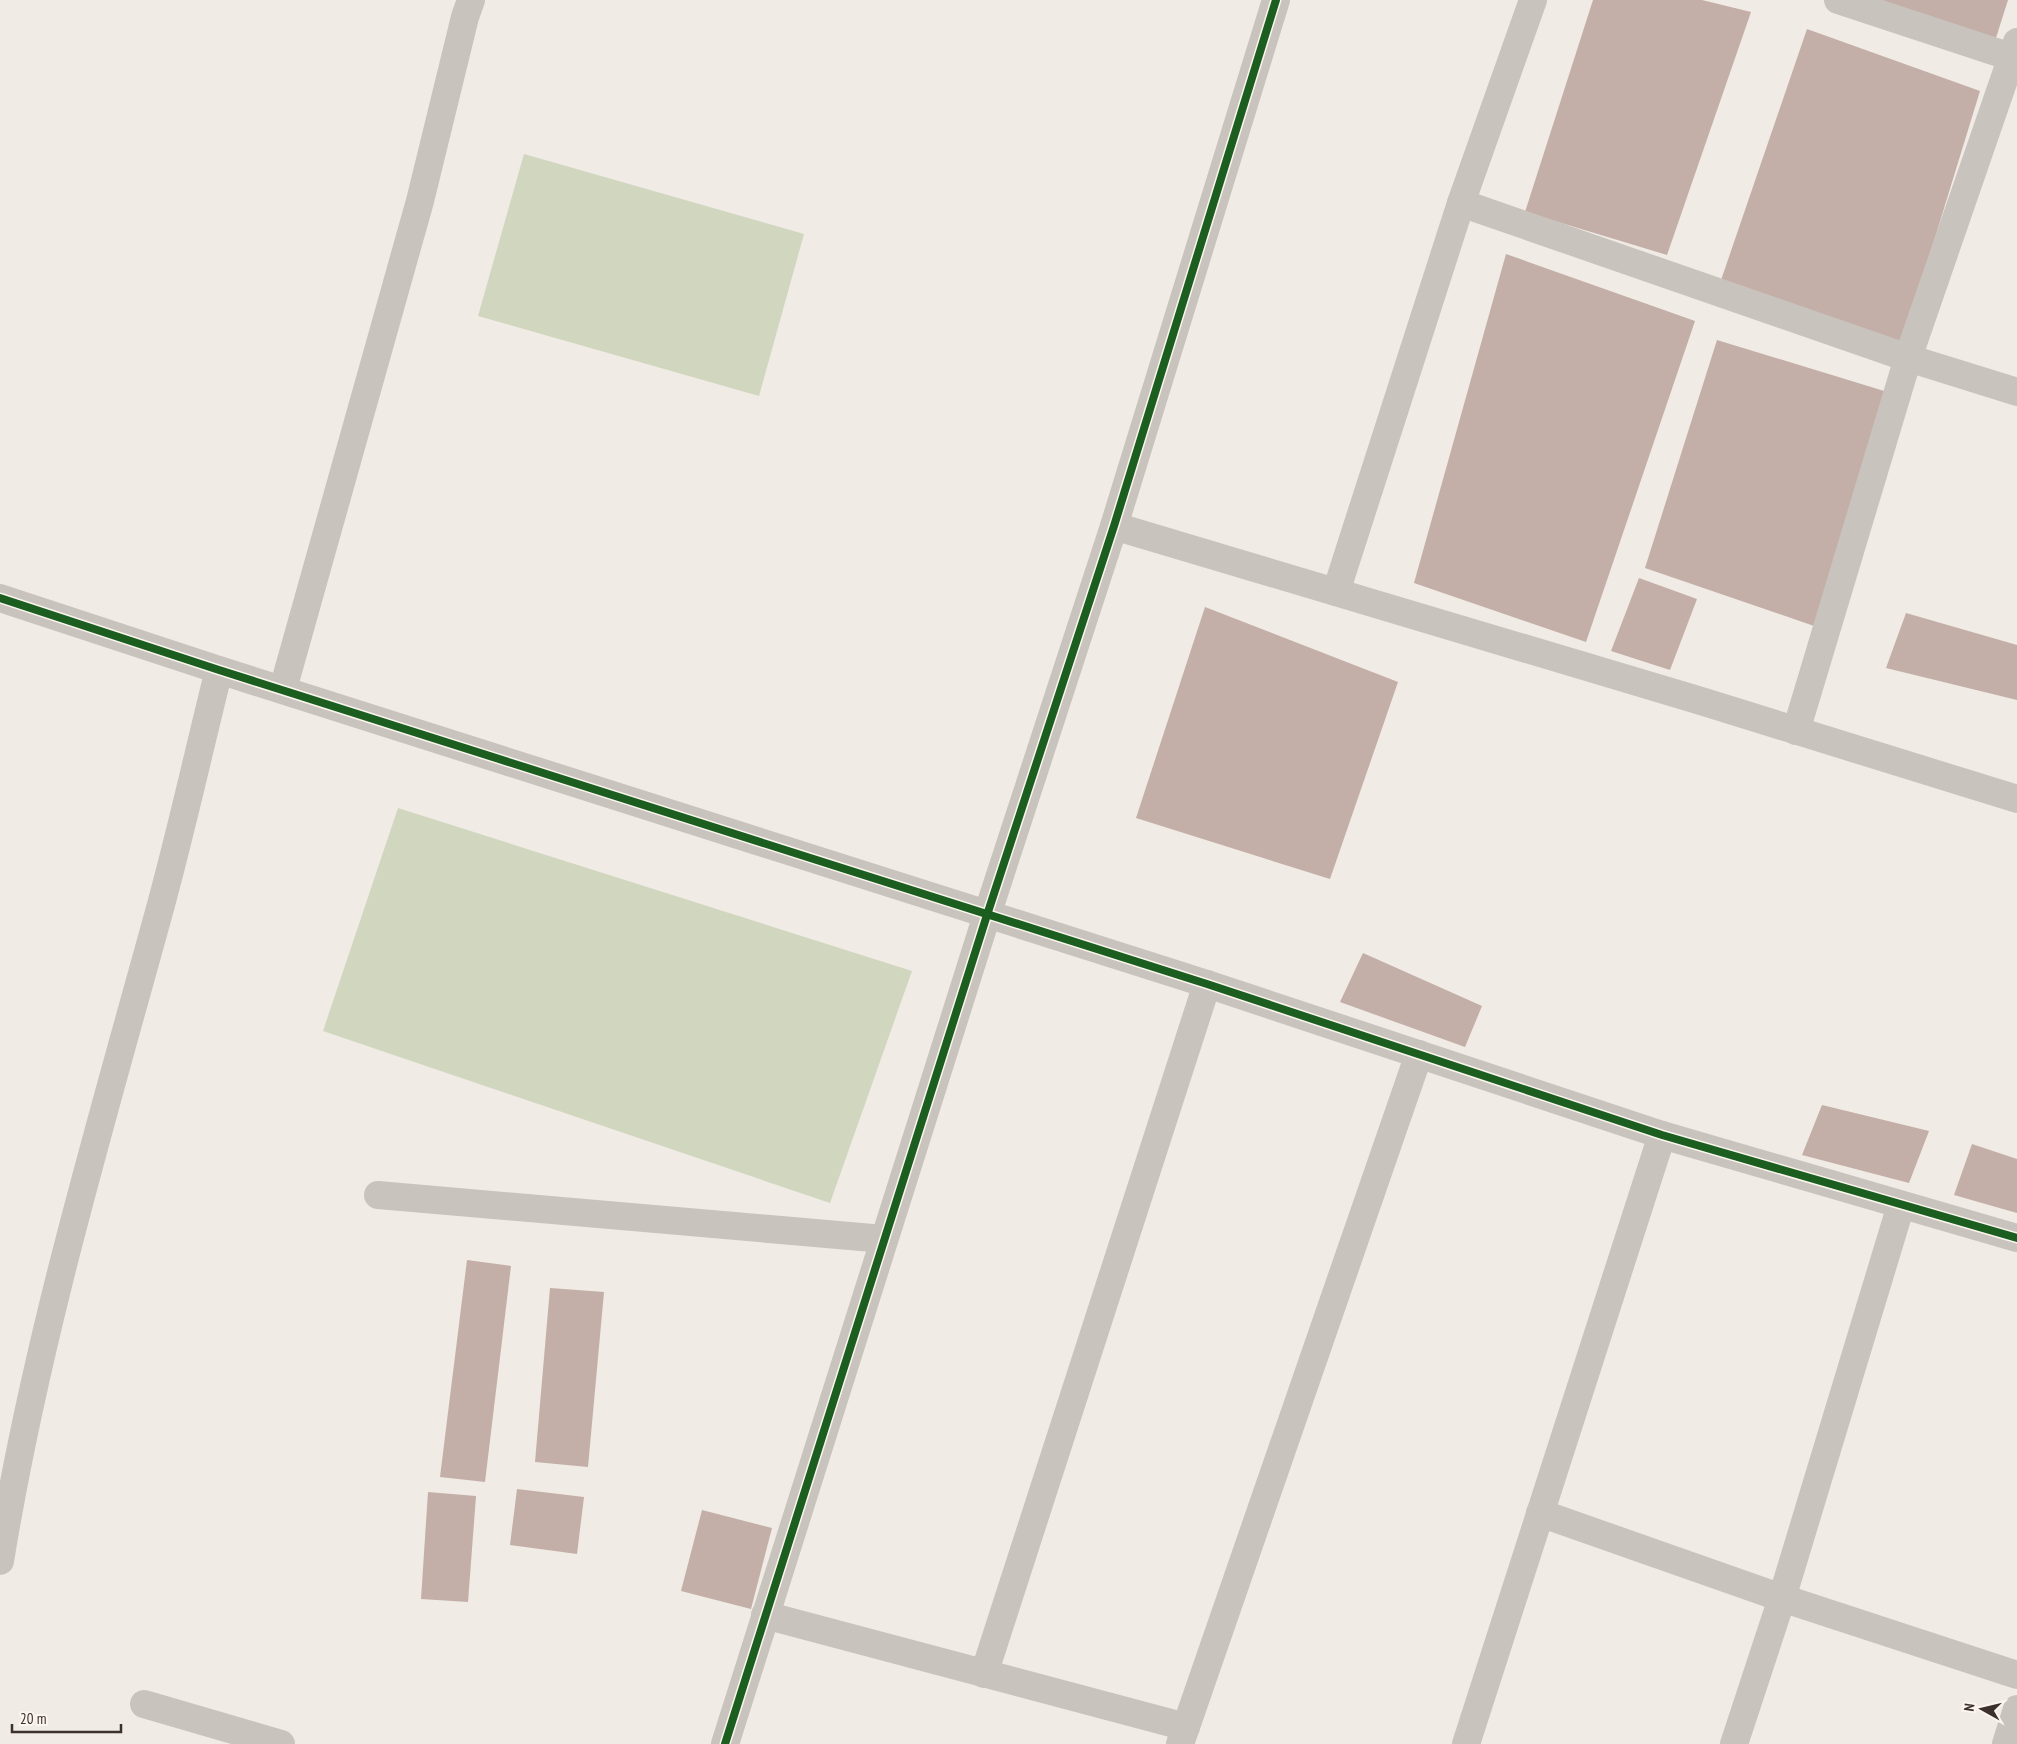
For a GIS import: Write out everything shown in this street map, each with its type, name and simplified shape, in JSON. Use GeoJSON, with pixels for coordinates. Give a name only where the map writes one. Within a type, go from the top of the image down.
{"type":"FeatureCollection","features":[{"type":"Feature","properties":{"kind":"street"},"geometry":{"type":"LineString","coordinates":[[725,1744],[987,915],[1114,526],[1276,0]]}},
{"type":"Feature","properties":{"kind":"street"},"geometry":{"type":"LineString","coordinates":[[1336,592],[1461,203],[1533,0]]}},
{"type":"Feature","properties":{"kind":"street"},"geometry":{"type":"LineString","coordinates":[[1796,731],[1908,358],[2015,53],[1838,0]]}},
{"type":"Feature","properties":{"kind":"street"},"geometry":{"type":"LineString","coordinates":[[283,689],[420,202],[468,8]]}},
{"type":"Feature","properties":{"kind":"street"},"geometry":{"type":"LineString","coordinates":[[1461,203],[1908,358],[2017,392]]}},
{"type":"Feature","properties":{"kind":"street"},"geometry":{"type":"LineString","coordinates":[[1114,526],[2017,799]]}},
{"type":"Feature","properties":{"kind":"street"},"geometry":{"type":"LineString","coordinates":[[0,598],[219,670],[1207,984],[1662,1136],[2017,1238]]}},
{"type":"Feature","properties":{"kind":"street"},"geometry":{"type":"LineString","coordinates":[[0,1561],[26,1420],[51,1312],[160,908],[219,670]]}},
{"type":"Feature","properties":{"kind":"street"},"geometry":{"type":"LineString","coordinates":[[984,1674],[1207,984]]}},
{"type":"Feature","properties":{"kind":"street"},"geometry":{"type":"LineString","coordinates":[[765,1615],[984,1674],[1183,1735],[1419,1054]]}},
{"type":"Feature","properties":{"kind":"street"},"geometry":{"type":"LineString","coordinates":[[1466,1744],[1662,1136]]}},
{"type":"Feature","properties":{"kind":"street"},"geometry":{"type":"LineString","coordinates":[[378,1195],[884,1239]]}},
{"type":"Feature","properties":{"kind":"street"},"geometry":{"type":"LineString","coordinates":[[1734,1744],[1782,1598],[1901,1205]]}},
{"type":"Feature","properties":{"kind":"street"},"geometry":{"type":"LineString","coordinates":[[1540,1513],[1782,1598],[2017,1675]]}},
{"type":"Feature","properties":{"kind":"street"},"geometry":{"type":"LineString","coordinates":[[144,1704],[281,1744]]}},
{"type":"Feature","properties":{"kind":"street"},"geometry":{"type":"LineString","coordinates":[[2006,1744],[2017,1709]]}},
{"type":"Feature","properties":{"kind":"green space"},"geometry":{"type":"Polygon","coordinates":[[[524,154],[804,234],[759,396],[478,316],[524,154]]]}},
{"type":"Feature","properties":{"kind":"green space"},"geometry":{"type":"Polygon","coordinates":[[[398,808],[912,971],[830,1203],[323,1031],[398,808]]]}},
{"type":"Feature","properties":{"kind":"building"},"geometry":{"type":"Polygon","coordinates":[[[1593,0],[1702,0],[1751,12],[1667,255],[1525,212],[1593,0]]]}},
{"type":"Feature","properties":{"kind":"building"},"geometry":{"type":"Polygon","coordinates":[[[1878,0],[2008,0],[1995,41],[1878,0]]]}},
{"type":"Feature","properties":{"kind":"building"},"geometry":{"type":"Polygon","coordinates":[[[1807,29],[1980,91],[1903,342],[1719,286],[1807,29]]]}},
{"type":"Feature","properties":{"kind":"building"},"geometry":{"type":"Polygon","coordinates":[[[1506,254],[1695,321],[1586,642],[1414,583],[1506,254]]]}},
{"type":"Feature","properties":{"kind":"building"},"geometry":{"type":"Polygon","coordinates":[[[1717,340],[1894,394],[1817,627],[1645,568],[1717,340]]]}},
{"type":"Feature","properties":{"kind":"building"},"geometry":{"type":"Polygon","coordinates":[[[1639,578],[1697,599],[1670,670],[1611,651],[1639,578]]]}},
{"type":"Feature","properties":{"kind":"building"},"geometry":{"type":"Polygon","coordinates":[[[1205,607],[1398,682],[1330,879],[1136,818],[1205,607]]]}},
{"type":"Feature","properties":{"kind":"building"},"geometry":{"type":"Polygon","coordinates":[[[1906,613],[2017,645],[2017,700],[1886,668],[1906,613]]]}},
{"type":"Feature","properties":{"kind":"building"},"geometry":{"type":"Polygon","coordinates":[[[1363,953],[1482,1006],[1465,1047],[1340,1002],[1363,953]]]}},
{"type":"Feature","properties":{"kind":"building"},"geometry":{"type":"Polygon","coordinates":[[[1822,1105],[1929,1131],[1909,1183],[1802,1155],[1822,1105]]]}},
{"type":"Feature","properties":{"kind":"building"},"geometry":{"type":"Polygon","coordinates":[[[1972,1144],[2017,1159],[2017,1213],[1954,1195],[1972,1144]]]}},
{"type":"Feature","properties":{"kind":"building"},"geometry":{"type":"Polygon","coordinates":[[[467,1260],[511,1266],[485,1482],[440,1477],[467,1260]]]}},
{"type":"Feature","properties":{"kind":"building"},"geometry":{"type":"Polygon","coordinates":[[[550,1288],[604,1292],[588,1467],[535,1462],[550,1288]]]}},
{"type":"Feature","properties":{"kind":"building"},"geometry":{"type":"Polygon","coordinates":[[[517,1489],[584,1497],[577,1554],[510,1545],[517,1489]]]}},
{"type":"Feature","properties":{"kind":"building"},"geometry":{"type":"Polygon","coordinates":[[[428,1492],[476,1496],[468,1602],[421,1599],[428,1492]]]}},
{"type":"Feature","properties":{"kind":"building"},"geometry":{"type":"Polygon","coordinates":[[[702,1510],[772,1528],[751,1609],[681,1591],[702,1510]]]}},
{"type":"Feature","properties":{"kind":"cycle path"},"geometry":{"type":"LineString","coordinates":[[725,1744],[987,915],[1114,526],[1276,0]]}},
{"type":"Feature","properties":{"kind":"cycle path"},"geometry":{"type":"LineString","coordinates":[[0,598],[219,670],[1207,984],[1662,1135],[2017,1238]]}}]}
